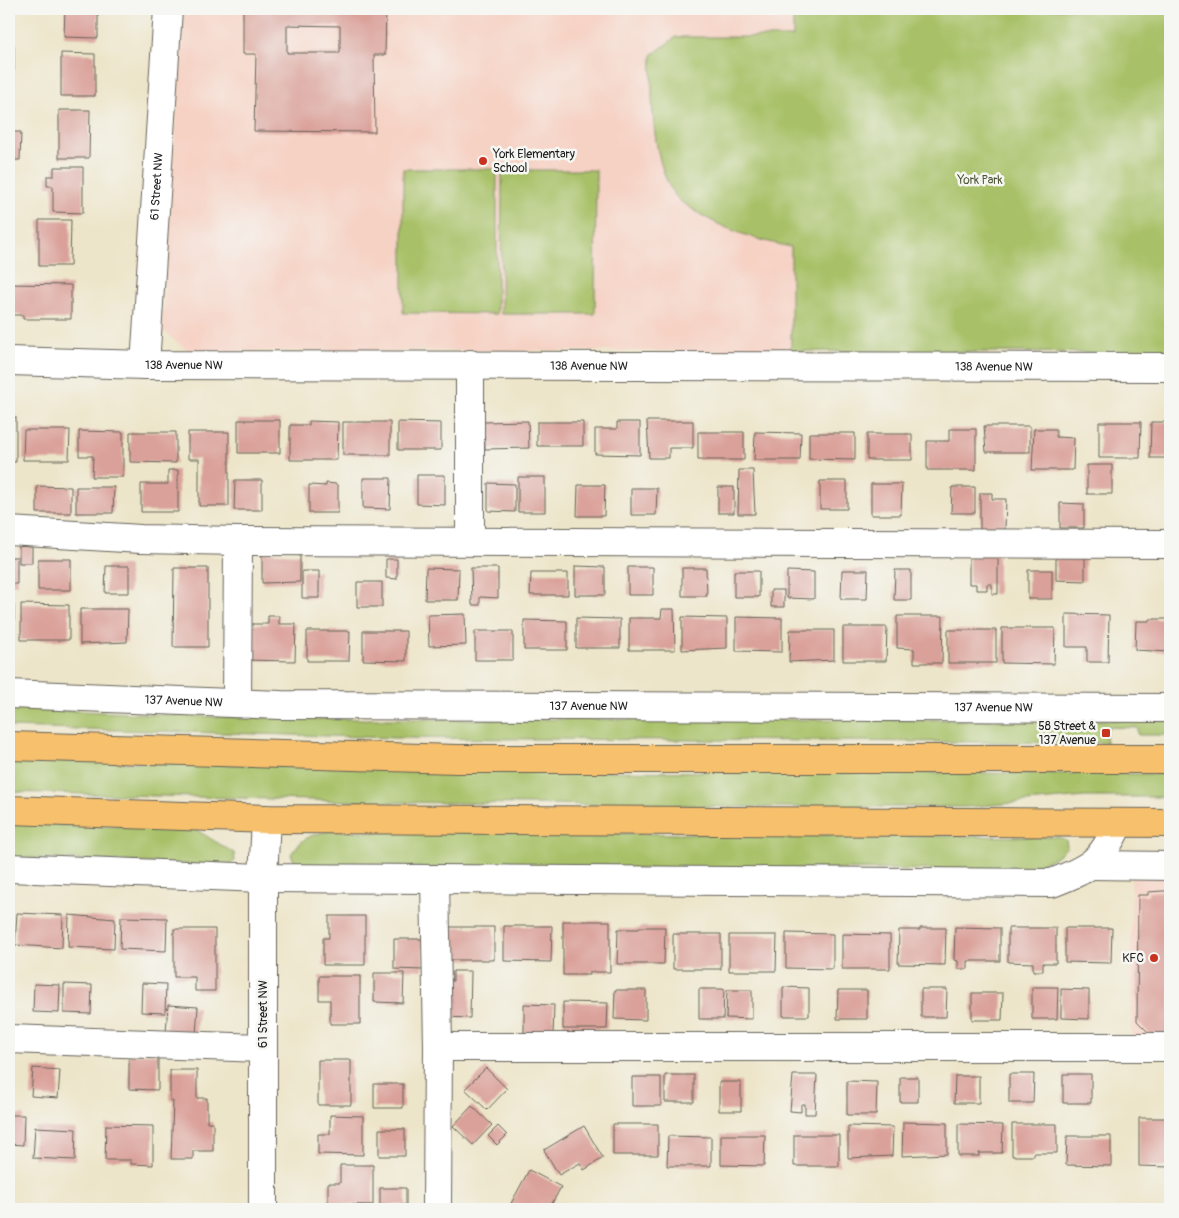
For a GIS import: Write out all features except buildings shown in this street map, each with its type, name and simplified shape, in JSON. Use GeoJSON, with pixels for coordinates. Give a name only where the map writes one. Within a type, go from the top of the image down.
{"type":"FeatureCollection","features":[{"type":"Feature","properties":{"kind":"main road"},"geometry":{"type":"LineString","coordinates":[[9,746],[457,759],[1170,759]]}},
{"type":"Feature","properties":{"kind":"main road"},"geometry":{"type":"LineString","coordinates":[[9,810],[266,819],[1170,824]]}},
{"type":"Feature","properties":{"kind":"street","name":"61 Street NW"},"geometry":{"type":"LineString","coordinates":[[145,366],[168,9]]}},
{"type":"Feature","properties":{"kind":"street","name":"138 Avenue NW"},"geometry":{"type":"LineString","coordinates":[[9,361],[145,366],[470,364],[1170,367]]}},
{"type":"Feature","properties":{"kind":"street"},"geometry":{"type":"LineString","coordinates":[[470,364],[470,541]]}},
{"type":"Feature","properties":{"kind":"street"},"geometry":{"type":"LineString","coordinates":[[9,531],[140,539],[238,541],[1170,544]]}},
{"type":"Feature","properties":{"kind":"street"},"geometry":{"type":"LineString","coordinates":[[237,703],[238,541]]}},
{"type":"Feature","properties":{"kind":"street","name":"137 Avenue NW"},"geometry":{"type":"LineString","coordinates":[[9,694],[237,703],[1170,708]]}},
{"type":"Feature","properties":{"kind":"street","name":"61 Street NW"},"geometry":{"type":"LineString","coordinates":[[263,1209],[263,878],[266,819]]}},
{"type":"Feature","properties":{"kind":"street"},"geometry":{"type":"LineString","coordinates":[[9,868],[263,878],[1052,883],[1075,874],[1090,865],[1107,849],[1119,824]]}},
{"type":"Feature","properties":{"kind":"street"},"geometry":{"type":"LineString","coordinates":[[1090,865],[1170,866]]}},
{"type":"Feature","properties":{"kind":"street"},"geometry":{"type":"LineString","coordinates":[[436,879],[437,1209]]}},
{"type":"Feature","properties":{"kind":"street"},"geometry":{"type":"LineString","coordinates":[[9,1038],[263,1048]]}},
{"type":"Feature","properties":{"kind":"street"},"geometry":{"type":"LineString","coordinates":[[438,1047],[1170,1047]]}},
{"type":"Feature","properties":{"kind":"shaded area","name":"York Elementary School"},"geometry":{"type":"Polygon","coordinates":[[[182,9],[793,9],[791,351],[188,351],[162,330],[181,53],[182,9]]]}},
{"type":"Feature","properties":{"kind":"shaded area","name":"KFC"},"geometry":{"type":"Polygon","coordinates":[[[1170,856],[1170,1044],[1131,1044],[1131,863],[1170,856]]]}},
{"type":"Feature","properties":{"kind":"green space","name":"York Park"},"geometry":{"type":"Polygon","coordinates":[[[793,9],[1170,9],[1170,353],[791,351],[791,247],[753,238],[717,224],[679,200],[670,187],[658,151],[653,110],[652,55],[676,37],[793,37],[793,9]]]}},
{"type":"Feature","properties":{"kind":"green space"},"geometry":{"type":"Polygon","coordinates":[[[403,169],[497,169],[497,314],[403,313],[403,169]]]}},
{"type":"Feature","properties":{"kind":"green space"},"geometry":{"type":"Polygon","coordinates":[[[502,170],[596,170],[595,314],[501,314],[502,170]]]}},
{"type":"Feature","properties":{"kind":"green space"},"geometry":{"type":"Polygon","coordinates":[[[9,708],[219,717],[365,719],[1170,720],[1170,735],[1138,735],[1138,728],[1107,727],[1106,743],[397,738],[9,727],[9,708]]]}},
{"type":"Feature","properties":{"kind":"green space"},"geometry":{"type":"Polygon","coordinates":[[[9,760],[555,771],[1170,774],[1170,797],[1085,797],[967,807],[753,807],[385,802],[9,792],[9,760]]]}},
{"type":"Feature","properties":{"kind":"green space"},"geometry":{"type":"Polygon","coordinates":[[[9,823],[195,829],[234,853],[235,861],[227,866],[9,857],[9,823]]]}},
{"type":"Feature","properties":{"kind":"green space"},"geometry":{"type":"Polygon","coordinates":[[[332,831],[1059,837],[1066,840],[1067,847],[1048,861],[1010,870],[302,867],[295,863],[291,854],[299,844],[308,837],[332,831]]]}},
{"type":"Feature","properties":{"kind":"place","name":"York Elementary School"},"geometry":{"type":"Point","coordinates":[483,161]}},
{"type":"Feature","properties":{"kind":"place","name":"58 Street & 137 Avenue"},"geometry":{"type":"Point","coordinates":[1106,733]}},
{"type":"Feature","properties":{"kind":"place","name":"KFC"},"geometry":{"type":"Point","coordinates":[1154,958]}}]}
